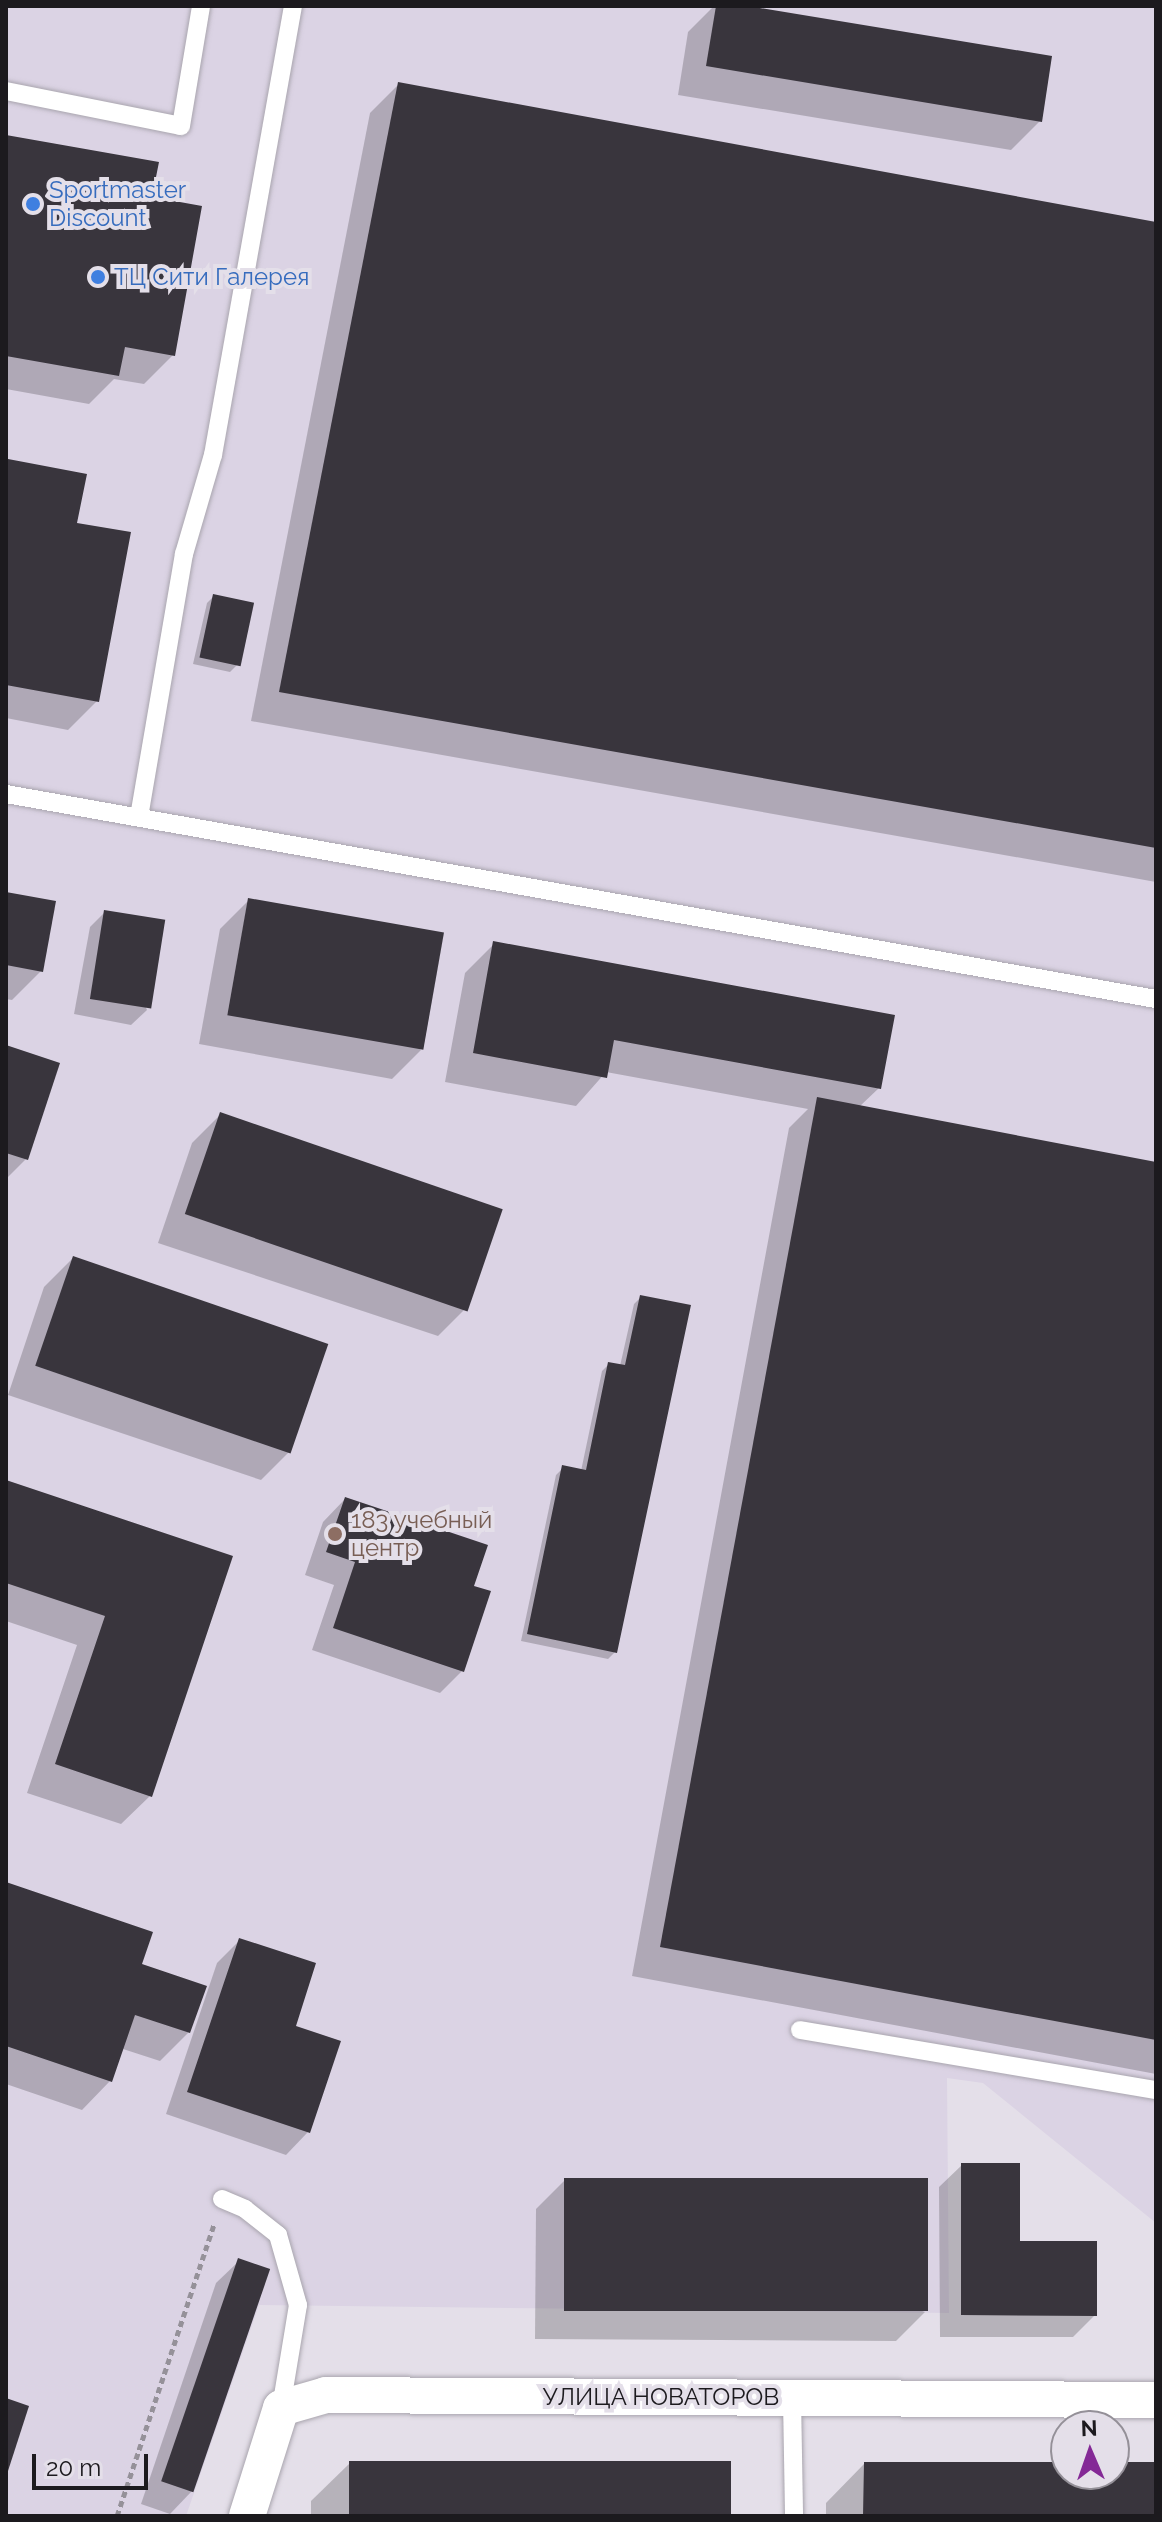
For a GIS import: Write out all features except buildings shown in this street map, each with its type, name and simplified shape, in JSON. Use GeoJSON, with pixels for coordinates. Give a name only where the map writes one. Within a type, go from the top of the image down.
{"type":"FeatureCollection","features":[{"type":"Feature","properties":{"kind":"street","name":"УЛИЦА НОВАТОРОВ"},"geometry":{"type":"LineString","coordinates":[[281,2408],[326,2395],[1156,2400]]}},
{"type":"Feature","properties":{"kind":"street"},"geometry":{"type":"LineString","coordinates":[[247,2516],[281,2408]]}},
{"type":"Feature","properties":{"kind":"lane"},"geometry":{"type":"LineString","coordinates":[[6,91],[181,126],[201,6]]}},
{"type":"Feature","properties":{"kind":"lane"},"geometry":{"type":"LineString","coordinates":[[139,817],[184,554],[213,455],[293,6]]}},
{"type":"Feature","properties":{"kind":"lane"},"geometry":{"type":"LineString","coordinates":[[6,794],[1156,999]]}},
{"type":"Feature","properties":{"kind":"lane"},"geometry":{"type":"LineString","coordinates":[[800,2030],[1156,2090]]}},
{"type":"Feature","properties":{"kind":"lane"},"geometry":{"type":"LineString","coordinates":[[222,2199],[245,2209],[278,2235],[298,2305],[281,2408]]}},
{"type":"Feature","properties":{"kind":"lane"},"geometry":{"type":"LineString","coordinates":[[792,2398],[794,2516]]}},
{"type":"Feature","properties":{"kind":"path"},"geometry":{"type":"LineString","coordinates":[[117,2516],[222,2199]]}},
{"type":"Feature","properties":{"kind":"shaded area"},"geometry":{"type":"Polygon","coordinates":[[[6,6],[1156,6],[1156,2223],[983,2083],[947,2078],[949,2313],[259,2305],[186,2516],[6,2516],[6,6]]]}},
{"type":"Feature","properties":{"kind":"place","name":"Sportmaster Discount"},"geometry":{"type":"Point","coordinates":[33,204]}},
{"type":"Feature","properties":{"kind":"place","name":"ТЦ Сити Галерея"},"geometry":{"type":"Point","coordinates":[98,277]}},
{"type":"Feature","properties":{"kind":"place","name":"183 учебный центр"},"geometry":{"type":"Point","coordinates":[335,1534]}}]}
